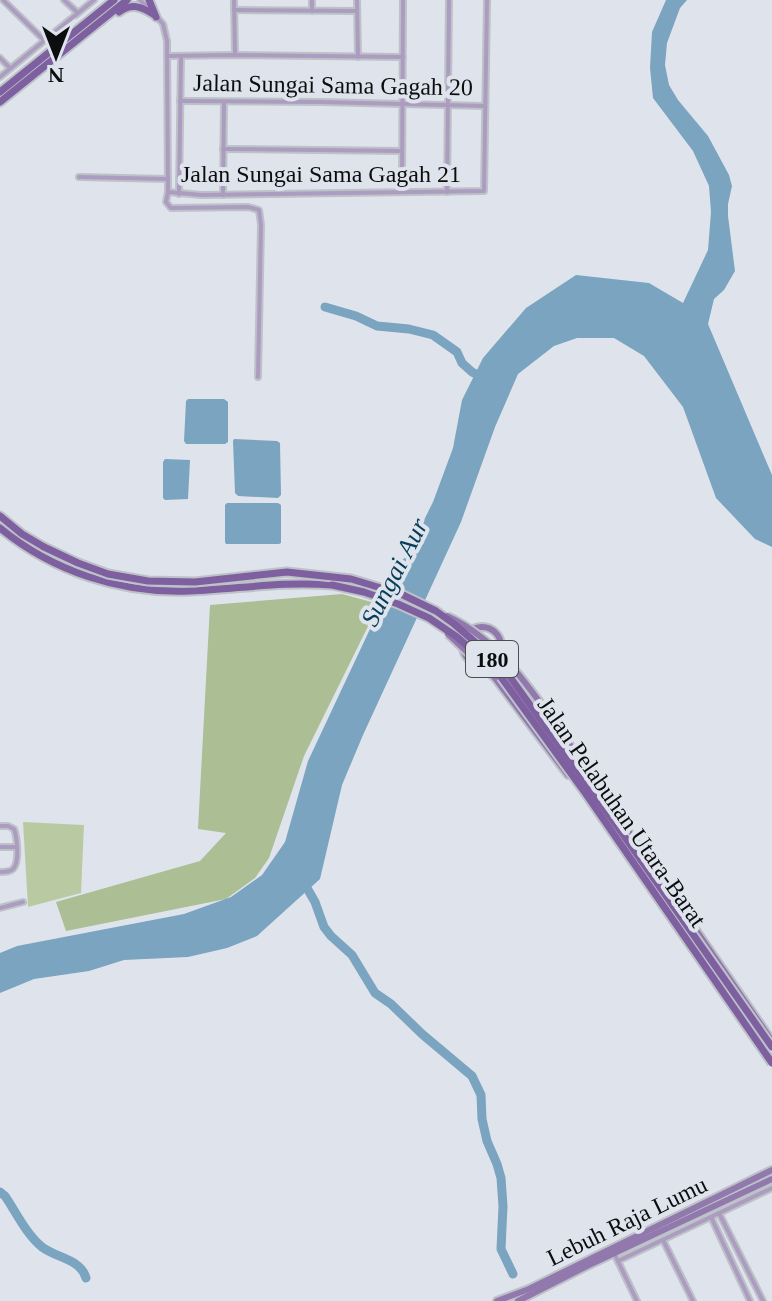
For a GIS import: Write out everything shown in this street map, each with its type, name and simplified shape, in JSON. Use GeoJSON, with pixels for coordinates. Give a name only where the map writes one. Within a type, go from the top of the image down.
{"type":"FeatureCollection","features":[{"type":"Feature","properties":{"kind":"main road"},"geometry":{"type":"LineString","coordinates":[[102,10],[106,0]]}},
{"type":"Feature","properties":{"kind":"main road"},"geometry":{"type":"LineString","coordinates":[[0,92],[114,0]]}},
{"type":"Feature","properties":{"kind":"main road"},"geometry":{"type":"LineString","coordinates":[[0,102],[127,0]]}},
{"type":"Feature","properties":{"kind":"main road"},"geometry":{"type":"LineString","coordinates":[[149,0],[154,15]]}},
{"type":"Feature","properties":{"kind":"main road"},"geometry":{"type":"LineString","coordinates":[[89,30],[128,7],[140,6],[154,15]]}},
{"type":"Feature","properties":{"kind":"main road","name":"Jalan Pelabuhan Utara-Barat"},"geometry":{"type":"LineString","coordinates":[[0,516],[60,566],[94,579],[143,590],[189,591],[281,583],[332,585],[398,604],[429,618],[457,637],[498,673],[513,692],[595,806],[772,1066]]}},
{"type":"Feature","properties":{"kind":"main road","name":"Jalan Pelabuhan Utara-Barat"},"geometry":{"type":"LineString","coordinates":[[0,528],[22,545],[108,574],[148,581],[195,582],[287,572],[351,579],[401,594],[436,611],[482,648],[510,677],[772,1047]]}},
{"type":"Feature","properties":{"kind":"street"},"geometry":{"type":"LineString","coordinates":[[3,0],[44,40]]}},
{"type":"Feature","properties":{"kind":"street"},"geometry":{"type":"LineString","coordinates":[[64,0],[78,13]]}},
{"type":"Feature","properties":{"kind":"street"},"geometry":{"type":"LineString","coordinates":[[0,77],[94,0]]}},
{"type":"Feature","properties":{"kind":"street","name":"Jalan Sungai Sama Gagah 21"},"geometry":{"type":"LineString","coordinates":[[140,0],[163,24],[165,32],[168,192],[223,195],[484,191],[485,106]]}},
{"type":"Feature","properties":{"kind":"street"},"geometry":{"type":"LineString","coordinates":[[234,0],[235,55]]}},
{"type":"Feature","properties":{"kind":"street"},"geometry":{"type":"LineString","coordinates":[[312,0],[312,11]]}},
{"type":"Feature","properties":{"kind":"street"},"geometry":{"type":"LineString","coordinates":[[357,0],[358,57]]}},
{"type":"Feature","properties":{"kind":"street"},"geometry":{"type":"LineString","coordinates":[[402,192],[403,0]]}},
{"type":"Feature","properties":{"kind":"street"},"geometry":{"type":"LineString","coordinates":[[447,192],[449,0]]}},
{"type":"Feature","properties":{"kind":"street"},"geometry":{"type":"LineString","coordinates":[[485,106],[487,0]]}},
{"type":"Feature","properties":{"kind":"street"},"geometry":{"type":"LineString","coordinates":[[234,10],[357,11]]}},
{"type":"Feature","properties":{"kind":"street"},"geometry":{"type":"LineString","coordinates":[[167,56],[403,57]]}},
{"type":"Feature","properties":{"kind":"street"},"geometry":{"type":"LineString","coordinates":[[179,194],[181,56]]}},
{"type":"Feature","properties":{"kind":"street"},"geometry":{"type":"LineString","coordinates":[[0,58],[10,68]]}},
{"type":"Feature","properties":{"kind":"street","name":"Jalan Sungai Sama Gagah 20"},"geometry":{"type":"LineString","coordinates":[[180,101],[485,106]]}},
{"type":"Feature","properties":{"kind":"street"},"geometry":{"type":"LineString","coordinates":[[223,195],[224,102]]}},
{"type":"Feature","properties":{"kind":"street"},"geometry":{"type":"LineString","coordinates":[[223,149],[402,151]]}},
{"type":"Feature","properties":{"kind":"street"},"geometry":{"type":"LineString","coordinates":[[79,177],[167,179]]}},
{"type":"Feature","properties":{"kind":"street"},"geometry":{"type":"LineString","coordinates":[[168,192],[166,202],[171,208],[248,207],[259,210],[258,377]]}},
{"type":"Feature","properties":{"kind":"street"},"geometry":{"type":"LineString","coordinates":[[436,611],[467,627],[511,665],[772,1041]]}},
{"type":"Feature","properties":{"kind":"street"},"geometry":{"type":"LineString","coordinates":[[429,618],[495,678],[587,800]]}},
{"type":"Feature","properties":{"kind":"street"},"geometry":{"type":"LineString","coordinates":[[484,627],[498,636],[501,646],[497,657],[487,664],[475,664],[465,656],[464,638],[473,629],[484,627]]}},
{"type":"Feature","properties":{"kind":"street"},"geometry":{"type":"LineString","coordinates":[[497,657],[516,678],[598,794],[624,825]]}},
{"type":"Feature","properties":{"kind":"street"},"geometry":{"type":"LineString","coordinates":[[487,664],[517,700],[772,1066]]}},
{"type":"Feature","properties":{"kind":"street"},"geometry":{"type":"LineString","coordinates":[[0,826],[14,829],[17,837],[15,866],[11,871],[0,872]]}},
{"type":"Feature","properties":{"kind":"street"},"geometry":{"type":"LineString","coordinates":[[0,847],[17,847]]}},
{"type":"Feature","properties":{"kind":"street"},"geometry":{"type":"LineString","coordinates":[[0,908],[23,902]]}},
{"type":"Feature","properties":{"kind":"street"},"geometry":{"type":"LineString","coordinates":[[618,1261],[772,1188],[769,1176]]}},
{"type":"Feature","properties":{"kind":"street","name":"Lebuh Raja Lumu"},"geometry":{"type":"LineString","coordinates":[[501,1300],[613,1251],[769,1176]]}},
{"type":"Feature","properties":{"kind":"street"},"geometry":{"type":"LineString","coordinates":[[719,1213],[763,1301]]}},
{"type":"Feature","properties":{"kind":"street"},"geometry":{"type":"LineString","coordinates":[[711,1217],[750,1301]]}},
{"type":"Feature","properties":{"kind":"street"},"geometry":{"type":"LineString","coordinates":[[663,1240],[693,1301]]}},
{"type":"Feature","properties":{"kind":"street"},"geometry":{"type":"LineString","coordinates":[[613,1251],[637,1301]]}},
{"type":"Feature","properties":{"kind":"street","name":"Lebuh Raja Lumu"},"geometry":{"type":"LineString","coordinates":[[518,1301],[613,1251]]}},
{"type":"Feature","properties":{"kind":"green space"},"geometry":{"type":"Polygon","coordinates":[[[342,594],[379,604],[304,756],[269,858],[255,878],[226,899],[66,931],[56,902],[200,861],[226,833],[198,829],[210,605],[342,594]]]}},
{"type":"Feature","properties":{"kind":"green space"},"geometry":{"type":"Polygon","coordinates":[[[23,822],[84,825],[81,893],[28,907],[23,822]]]}},
{"type":"Feature","properties":{"kind":"water","name":"Sungai Aur"},"geometry":{"type":"Polygon","coordinates":[[[666,0],[687,0],[680,8],[667,43],[665,65],[669,85],[708,136],[732,186],[728,216],[735,271],[724,290],[714,299],[708,324],[772,475],[772,547],[755,539],[716,498],[683,407],[644,356],[614,338],[577,338],[554,346],[518,374],[495,427],[461,522],[342,785],[320,879],[257,936],[227,948],[188,957],[124,960],[89,971],[34,979],[0,993],[0,953],[17,946],[184,914],[231,897],[262,875],[285,842],[308,761],[393,580],[389,572],[393,564],[405,558],[433,502],[453,448],[462,400],[483,358],[526,308],[576,275],[649,283],[683,303],[708,250],[711,212],[709,186],[693,151],[653,98],[650,68],[652,32],[666,0]]]}},
{"type":"Feature","properties":{"kind":"water"},"geometry":{"type":"Polygon","coordinates":[[[188,399],[224,399],[228,402],[228,442],[186,444],[188,399]]]}},
{"type":"Feature","properties":{"kind":"water"},"geometry":{"type":"Polygon","coordinates":[[[234,439],[280,443],[281,495],[278,498],[238,496],[235,493],[234,439]]]}},
{"type":"Feature","properties":{"kind":"water"},"geometry":{"type":"Polygon","coordinates":[[[165,459],[190,460],[188,499],[163,498],[165,459]]]}},
{"type":"Feature","properties":{"kind":"water"},"geometry":{"type":"Polygon","coordinates":[[[227,503],[281,505],[281,543],[226,544],[227,503]]]}},
{"type":"Feature","properties":{"kind":"waterway"},"geometry":{"type":"LineString","coordinates":[[325,307],[377,326],[433,335],[457,352],[462,363],[472,372],[484,378]]}},
{"type":"Feature","properties":{"kind":"waterway"},"geometry":{"type":"LineString","coordinates":[[303,881],[324,927],[352,955],[375,993],[472,1076],[481,1095],[487,1141],[501,1178],[501,1249],[513,1274]]}},
{"type":"Feature","properties":{"kind":"waterway"},"geometry":{"type":"LineString","coordinates":[[0,1192],[36,1242],[79,1267],[86,1278]]}}]}
